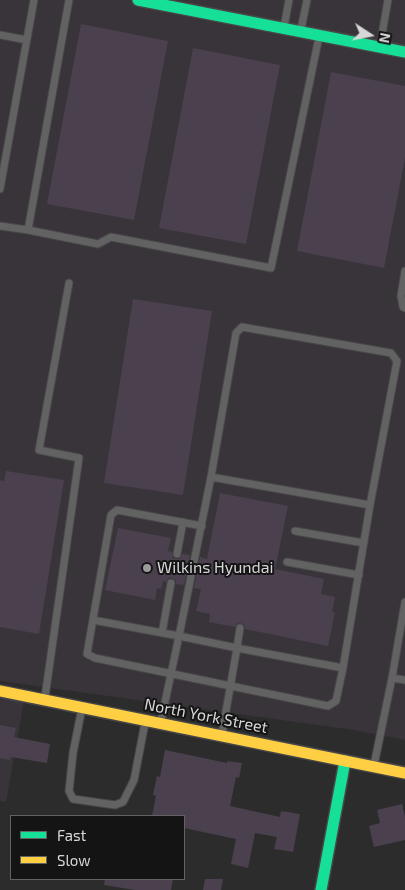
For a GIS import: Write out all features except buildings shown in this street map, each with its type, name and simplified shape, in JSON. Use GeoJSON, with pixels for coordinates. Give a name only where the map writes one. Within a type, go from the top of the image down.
{"type":"FeatureCollection","features":[{"type":"Feature","properties":{"kind":"main road"},"geometry":{"type":"LineString","coordinates":[[138,0],[194,8],[301,32],[405,52]]}},
{"type":"Feature","properties":{"kind":"main road","name":"North York Street"},"geometry":{"type":"LineString","coordinates":[[0,691],[405,773]]}},
{"type":"Feature","properties":{"kind":"main road"},"geometry":{"type":"LineString","coordinates":[[321,890],[345,761]]}},
{"type":"Feature","properties":{"kind":"lane"},"geometry":{"type":"LineString","coordinates":[[0,189],[34,0]]}},
{"type":"Feature","properties":{"kind":"lane"},"geometry":{"type":"LineString","coordinates":[[28,230],[69,0]]}},
{"type":"Feature","properties":{"kind":"lane"},"geometry":{"type":"LineString","coordinates":[[284,28],[289,0]]}},
{"type":"Feature","properties":{"kind":"lane"},"geometry":{"type":"LineString","coordinates":[[301,32],[307,0]]}},
{"type":"Feature","properties":{"kind":"lane"},"geometry":{"type":"LineString","coordinates":[[380,47],[388,0]]}},
{"type":"Feature","properties":{"kind":"lane"},"geometry":{"type":"LineString","coordinates":[[0,35],[27,40]]}},
{"type":"Feature","properties":{"kind":"lane"},"geometry":{"type":"LineString","coordinates":[[0,226],[98,244],[111,237],[271,268],[320,35]]}},
{"type":"Feature","properties":{"kind":"lane"},"geometry":{"type":"LineString","coordinates":[[405,271],[401,296],[403,307],[405,308]]}},
{"type":"Feature","properties":{"kind":"lane"},"geometry":{"type":"LineString","coordinates":[[44,700],[79,458],[39,450],[69,283]]}},
{"type":"Feature","properties":{"kind":"lane"},"geometry":{"type":"LineString","coordinates":[[160,724],[171,674],[180,636],[202,526],[236,333],[242,327],[391,353],[397,361],[336,701],[328,706],[171,674],[95,658],[87,654],[111,514],[117,510],[202,526]]}},
{"type":"Feature","properties":{"kind":"lane"},"geometry":{"type":"LineString","coordinates":[[211,477],[370,505]]}},
{"type":"Feature","properties":{"kind":"lane"},"geometry":{"type":"LineString","coordinates":[[177,554],[183,522]]}},
{"type":"Feature","properties":{"kind":"lane"},"geometry":{"type":"LineString","coordinates":[[295,531],[364,543]]}},
{"type":"Feature","properties":{"kind":"lane"},"geometry":{"type":"LineString","coordinates":[[287,562],[359,575]]}},
{"type":"Feature","properties":{"kind":"lane"},"geometry":{"type":"LineString","coordinates":[[162,633],[171,583]]}},
{"type":"Feature","properties":{"kind":"lane"},"geometry":{"type":"LineString","coordinates":[[374,767],[405,602]]}},
{"type":"Feature","properties":{"kind":"lane"},"geometry":{"type":"LineString","coordinates":[[93,620],[343,668]]}},
{"type":"Feature","properties":{"kind":"lane"},"geometry":{"type":"LineString","coordinates":[[222,736],[240,628]]}},
{"type":"Feature","properties":{"kind":"lane"},"geometry":{"type":"LineString","coordinates":[[392,678],[405,680]]}},
{"type":"Feature","properties":{"kind":"lane"},"geometry":{"type":"LineString","coordinates":[[82,708],[68,791],[73,798],[115,805],[123,802],[134,780],[145,720]]}},
{"type":"Feature","properties":{"kind":"shaded area"},"geometry":{"type":"Polygon","coordinates":[[[0,0],[405,0],[405,740],[354,730],[0,681],[0,0]]]}},
{"type":"Feature","properties":{"kind":"shaded area"},"geometry":{"type":"Polygon","coordinates":[[[0,695],[24,700],[6,802],[0,801],[0,695]]]}},
{"type":"Feature","properties":{"kind":"traffic: fast"},"geometry":{"type":"LineString","coordinates":[[138,0],[405,52]]}},
{"type":"Feature","properties":{"kind":"traffic: fast"},"geometry":{"type":"LineString","coordinates":[[321,890],[345,761]]}},
{"type":"Feature","properties":{"kind":"traffic: slow"},"geometry":{"type":"LineString","coordinates":[[0,691],[405,773]]}},
{"type":"Feature","properties":{"kind":"place","name":"Wilkins Hyundai"},"geometry":{"type":"Point","coordinates":[147,568]}}]}
